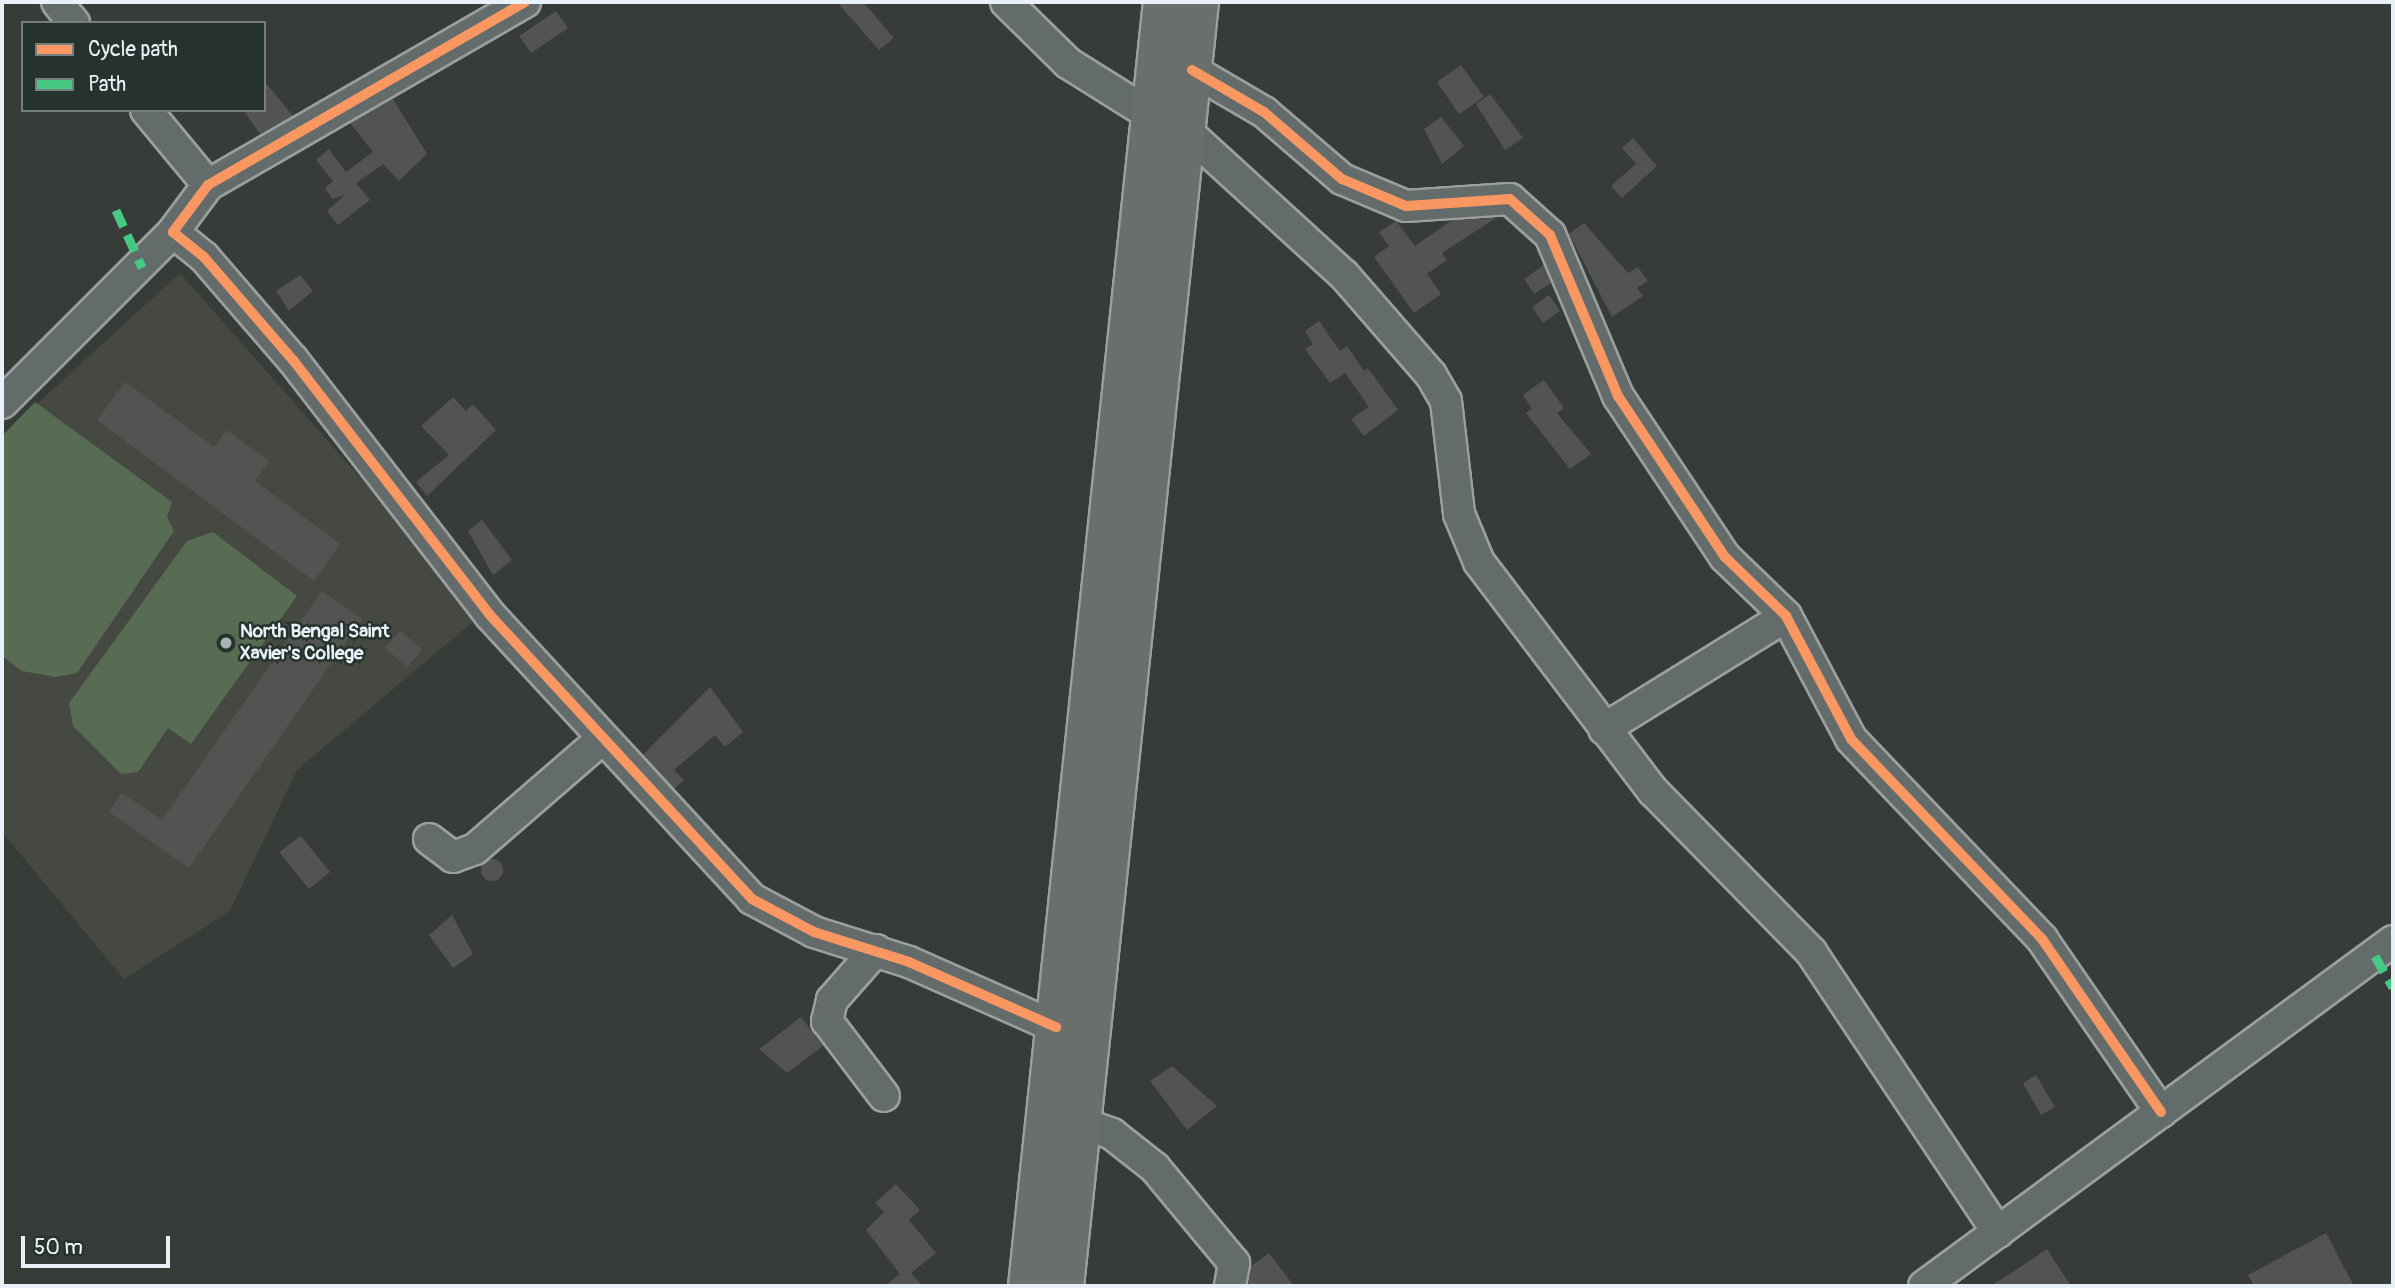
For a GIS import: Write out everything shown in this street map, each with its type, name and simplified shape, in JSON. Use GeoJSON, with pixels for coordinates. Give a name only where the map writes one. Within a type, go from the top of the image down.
{"type":"FeatureCollection","features":[{"type":"Feature","properties":{"kind":"highway"},"geometry":{"type":"LineString","coordinates":[[1064,1286],[1082,1123],[1168,122],[1163,2]]}},
{"type":"Feature","properties":{"kind":"highway"},"geometry":{"type":"LineString","coordinates":[[1028,1286],[1056,1027],[1168,122],[1192,70],[1199,2]]}},
{"type":"Feature","properties":{"kind":"street"},"geometry":{"type":"LineString","coordinates":[[57,2],[72,21]]}},
{"type":"Feature","properties":{"kind":"street"},"geometry":{"type":"LineString","coordinates":[[2,403],[173,232],[208,185],[525,2]]}},
{"type":"Feature","properties":{"kind":"street"},"geometry":{"type":"LineString","coordinates":[[1006,2],[1068,63],[1168,122],[1344,275],[1431,375],[1446,401],[1459,514],[1479,562],[1653,791],[1811,952],[1998,1231]]}},
{"type":"Feature","properties":{"kind":"street"},"geometry":{"type":"LineString","coordinates":[[1192,70],[1247,99],[1342,179],[1406,206],[1497,196],[1529,213],[1550,235],[1618,396],[1725,557],[1786,616],[1851,739],[2042,939],[2161,1112]]}},
{"type":"Feature","properties":{"kind":"street"},"geometry":{"type":"LineString","coordinates":[[148,112],[208,185]]}},
{"type":"Feature","properties":{"kind":"street"},"geometry":{"type":"LineString","coordinates":[[173,232],[204,257],[293,360],[490,615],[752,899],[814,932],[876,950],[1056,1027]]}},
{"type":"Feature","properties":{"kind":"street"},"geometry":{"type":"LineString","coordinates":[[1604,729],[1786,616]]}},
{"type":"Feature","properties":{"kind":"street"},"geometry":{"type":"LineString","coordinates":[[429,839],[453,857],[475,849],[602,739]]}},
{"type":"Feature","properties":{"kind":"street"},"geometry":{"type":"LineString","coordinates":[[1924,1286],[2393,942]]}},
{"type":"Feature","properties":{"kind":"street"},"geometry":{"type":"LineString","coordinates":[[876,950],[832,1000],[827,1021],[884,1096]]}},
{"type":"Feature","properties":{"kind":"street"},"geometry":{"type":"LineString","coordinates":[[1082,1123],[1112,1134],[1155,1168],[1234,1263],[1230,1286]]}},
{"type":"Feature","properties":{"kind":"shaded area","name":"North Bengal Saint Xavier's College"},"geometry":{"type":"Polygon","coordinates":[[[180,273],[481,615],[297,770],[230,911],[124,979],[2,832],[2,436],[180,273]]]}},
{"type":"Feature","properties":{"kind":"green space"},"geometry":{"type":"Polygon","coordinates":[[[35,402],[172,502],[167,517],[174,531],[77,673],[55,677],[22,671],[2,656],[2,436],[35,402]]]}},
{"type":"Feature","properties":{"kind":"green space"},"geometry":{"type":"Polygon","coordinates":[[[213,532],[297,596],[191,744],[168,728],[138,772],[121,774],[73,726],[69,703],[187,541],[213,532]]]}},
{"type":"Feature","properties":{"kind":"building"},"geometry":{"type":"Polygon","coordinates":[[[837,2],[863,2],[894,38],[879,50],[837,2]]]}},
{"type":"Feature","properties":{"kind":"building"},"geometry":{"type":"Polygon","coordinates":[[[556,11],[568,28],[531,53],[519,36],[556,11]]]}},
{"type":"Feature","properties":{"kind":"building"},"geometry":{"type":"Polygon","coordinates":[[[1461,65],[1484,97],[1459,114],[1437,82],[1461,65]]]}},
{"type":"Feature","properties":{"kind":"building"},"geometry":{"type":"Polygon","coordinates":[[[266,83],[293,116],[260,134],[244,112],[266,112],[266,83]]]}},
{"type":"Feature","properties":{"kind":"building"},"geometry":{"type":"Polygon","coordinates":[[[1490,94],[1523,138],[1505,150],[1476,104],[1490,94]]]}},
{"type":"Feature","properties":{"kind":"building"},"geometry":{"type":"Polygon","coordinates":[[[393,99],[427,154],[399,181],[383,164],[356,183],[370,200],[338,225],[327,211],[345,195],[332,199],[325,188],[333,181],[316,160],[329,149],[346,172],[373,152],[350,123],[393,99]]]}},
{"type":"Feature","properties":{"kind":"building"},"geometry":{"type":"Polygon","coordinates":[[[1441,117],[1464,146],[1442,164],[1424,129],[1441,117]]]}},
{"type":"Feature","properties":{"kind":"building"},"geometry":{"type":"Polygon","coordinates":[[[1633,138],[1657,166],[1622,198],[1611,186],[1636,164],[1622,148],[1633,138]]]}},
{"type":"Feature","properties":{"kind":"building"},"geometry":{"type":"Polygon","coordinates":[[[1496,218],[1442,253],[1447,260],[1427,274],[1441,294],[1414,313],[1374,257],[1389,246],[1379,232],[1396,221],[1415,246],[1452,220],[1496,218]]]}},
{"type":"Feature","properties":{"kind":"building"},"geometry":{"type":"Polygon","coordinates":[[[1584,223],[1628,273],[1638,267],[1648,281],[1637,288],[1643,296],[1612,317],[1569,234],[1584,223]]]}},
{"type":"Feature","properties":{"kind":"building"},"geometry":{"type":"Polygon","coordinates":[[[1544,265],[1551,283],[1534,294],[1524,279],[1544,265]]]}},
{"type":"Feature","properties":{"kind":"building"},"geometry":{"type":"Polygon","coordinates":[[[300,275],[313,291],[289,311],[276,291],[300,275]]]}},
{"type":"Feature","properties":{"kind":"building"},"geometry":{"type":"Polygon","coordinates":[[[1549,295],[1560,311],[1543,323],[1532,307],[1549,295]]]}},
{"type":"Feature","properties":{"kind":"building"},"geometry":{"type":"Polygon","coordinates":[[[1319,321],[1340,351],[1347,346],[1364,371],[1368,368],[1398,410],[1364,436],[1351,419],[1369,407],[1345,373],[1330,383],[1305,349],[1313,344],[1305,331],[1319,321]]]}},
{"type":"Feature","properties":{"kind":"building"},"geometry":{"type":"Polygon","coordinates":[[[1544,380],[1564,408],[1557,413],[1591,454],[1570,469],[1526,413],[1532,409],[1523,395],[1544,380]]]}},
{"type":"Feature","properties":{"kind":"building"},"geometry":{"type":"Polygon","coordinates":[[[125,382],[214,447],[227,430],[269,461],[255,481],[340,544],[314,581],[97,420],[125,382]]]}},
{"type":"Feature","properties":{"kind":"building"},"geometry":{"type":"Polygon","coordinates":[[[453,397],[466,411],[473,404],[496,430],[427,496],[416,482],[449,455],[421,426],[453,397]]]}},
{"type":"Feature","properties":{"kind":"building"},"geometry":{"type":"Polygon","coordinates":[[[482,520],[512,560],[493,575],[468,531],[482,520]]]}},
{"type":"Feature","properties":{"kind":"building"},"geometry":{"type":"Polygon","coordinates":[[[322,591],[362,619],[189,868],[109,812],[122,793],[162,820],[322,591]]]}},
{"type":"Feature","properties":{"kind":"building"},"geometry":{"type":"Polygon","coordinates":[[[400,630],[422,650],[407,667],[385,648],[400,630]]]}},
{"type":"Feature","properties":{"kind":"building"},"geometry":{"type":"Polygon","coordinates":[[[710,687],[743,732],[725,747],[715,735],[674,770],[684,780],[674,789],[643,755],[710,687]]]}},
{"type":"Feature","properties":{"kind":"building"},"geometry":{"type":"Polygon","coordinates":[[[301,836],[330,872],[309,889],[279,852],[301,836]]]}},
{"type":"Feature","properties":{"kind":"building"},"geometry":{"type":"Polygon","coordinates":[[[492,859],[500,862],[503,870],[500,878],[492,881],[484,878],[481,870],[484,862],[492,859]]]}},
{"type":"Feature","properties":{"kind":"building"},"geometry":{"type":"Polygon","coordinates":[[[452,915],[473,954],[453,968],[429,935],[452,915]]]}},
{"type":"Feature","properties":{"kind":"building"},"geometry":{"type":"Polygon","coordinates":[[[801,1017],[823,1046],[787,1073],[759,1049],[801,1017]]]}},
{"type":"Feature","properties":{"kind":"building"},"geometry":{"type":"Polygon","coordinates":[[[1172,1066],[1217,1106],[1187,1130],[1150,1081],[1172,1066]]]}},
{"type":"Feature","properties":{"kind":"building"},"geometry":{"type":"Polygon","coordinates":[[[2036,1075],[2055,1107],[2041,1115],[2023,1083],[2036,1075]]]}},
{"type":"Feature","properties":{"kind":"building"},"geometry":{"type":"Polygon","coordinates":[[[896,1184],[920,1210],[909,1220],[936,1253],[911,1273],[923,1286],[885,1286],[900,1274],[866,1230],[884,1212],[875,1203],[896,1184]]]}},
{"type":"Feature","properties":{"kind":"building"},"geometry":{"type":"Polygon","coordinates":[[[2326,1233],[2354,1286],[2254,1286],[2248,1275],[2326,1233]]]}},
{"type":"Feature","properties":{"kind":"building"},"geometry":{"type":"Polygon","coordinates":[[[2047,1249],[2071,1286],[1991,1286],[2031,1260],[2047,1249]]]}},
{"type":"Feature","properties":{"kind":"building"},"geometry":{"type":"Polygon","coordinates":[[[1269,1253],[1294,1286],[1248,1286],[1251,1266],[1269,1253]]]}},
{"type":"Feature","properties":{"kind":"marked path"},"geometry":{"type":"LineString","coordinates":[[116,210],[142,267]]}},
{"type":"Feature","properties":{"kind":"marked path"},"geometry":{"type":"LineString","coordinates":[[2375,956],[2393,987]]}},
{"type":"Feature","properties":{"kind":"cycle path"},"geometry":{"type":"LineString","coordinates":[[525,2],[208,185],[173,232],[204,257],[293,360],[490,615],[752,899],[814,932],[909,962],[1056,1027]]}},
{"type":"Feature","properties":{"kind":"cycle path"},"geometry":{"type":"LineString","coordinates":[[1192,70],[1264,112],[1342,179],[1406,206],[1510,199],[1550,235],[1618,396],[1725,557],[1786,616],[1851,739],[2042,939],[2161,1112]]}},
{"type":"Feature","properties":{"kind":"place","name":"North Bengal Saint Xavier's College"},"geometry":{"type":"Point","coordinates":[226,643]}}]}
